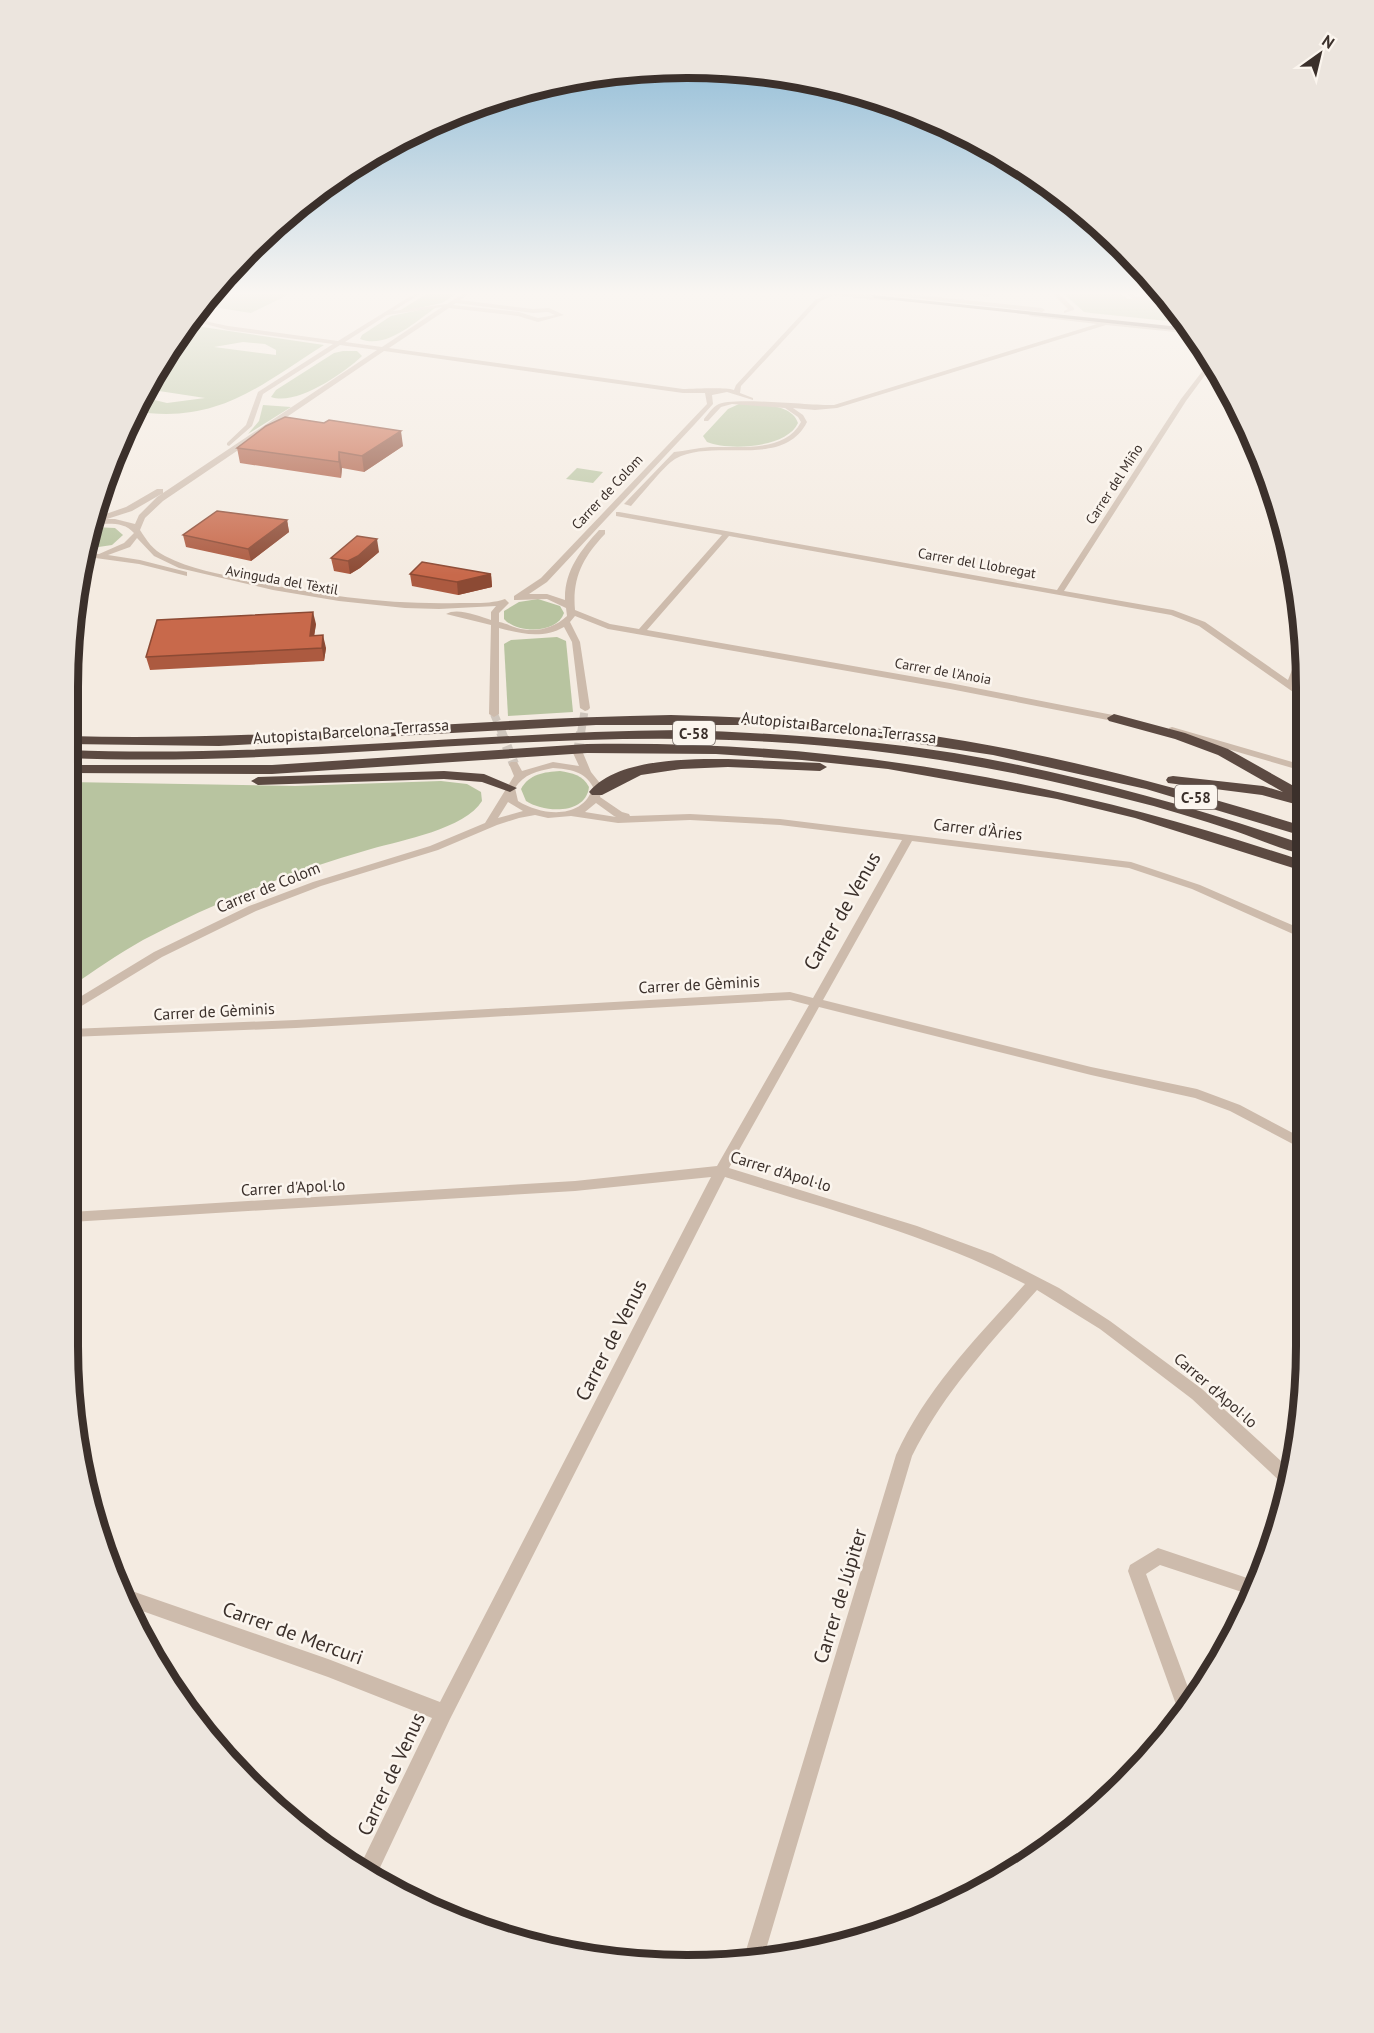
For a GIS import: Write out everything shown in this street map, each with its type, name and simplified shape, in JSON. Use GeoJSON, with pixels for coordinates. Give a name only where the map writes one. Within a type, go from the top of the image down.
{"type":"FeatureCollection","features":[{"type":"Feature","properties":{"kind":"highway"},"geometry":{"type":"LineString","coordinates":[[1114,718],[1180,736],[1223,752],[1296,792]]}},
{"type":"Feature","properties":{"kind":"highway","name":"Autopista Barcelona-Terrassa"},"geometry":{"type":"LineString","coordinates":[[78,740],[234,742],[310,739],[475,725],[715,720],[877,732],[1008,752],[1083,767],[1183,793],[1296,829]]}},
{"type":"Feature","properties":{"kind":"highway","name":"Autopista Barcelona-Terrassa"},"geometry":{"type":"LineString","coordinates":[[78,754],[232,756],[589,735],[694,733],[782,737],[928,753],[1047,775],[1176,807],[1296,847]]}},
{"type":"Feature","properties":{"kind":"highway"},"geometry":{"type":"LineString","coordinates":[[78,771],[298,769],[598,748],[787,753],[867,760],[1006,782],[1129,810],[1245,845],[1296,863]]}},
{"type":"Feature","properties":{"kind":"highway"},"geometry":{"type":"LineString","coordinates":[[596,795],[640,770],[687,764],[842,768],[923,776],[1044,794],[1245,845]]}},
{"type":"Feature","properties":{"kind":"highway"},"geometry":{"type":"LineString","coordinates":[[1083,767],[1253,789],[1296,800]]}},
{"type":"Feature","properties":{"kind":"highway"},"geometry":{"type":"LineString","coordinates":[[78,774],[285,782],[444,775],[484,778],[513,786]]}},
{"type":"Feature","properties":{"kind":"street"},"geometry":{"type":"LineString","coordinates":[[102,519],[139,505],[232,442],[249,426],[260,393],[271,386]]}},
{"type":"Feature","properties":{"kind":"street"},"geometry":{"type":"LineString","coordinates":[[93,555],[117,550],[134,540],[142,517],[160,499],[329,386]]}},
{"type":"Feature","properties":{"kind":"street"},"geometry":{"type":"LineString","coordinates":[[645,386],[683,391],[716,391],[738,394],[765,402],[815,408],[842,405]]}},
{"type":"Feature","properties":{"kind":"street"},"geometry":{"type":"LineString","coordinates":[[716,391],[727,386]]}},
{"type":"Feature","properties":{"kind":"street"},"geometry":{"type":"LineString","coordinates":[[738,386],[738,394]]}},
{"type":"Feature","properties":{"kind":"street"},"geometry":{"type":"LineString","coordinates":[[671,458],[703,450],[774,445],[790,439],[816,418],[842,405],[903,386]]}},
{"type":"Feature","properties":{"kind":"street","name":"Carrer del Miño"},"geometry":{"type":"LineString","coordinates":[[1060,591],[1194,386]]}},
{"type":"Feature","properties":{"kind":"street"},"geometry":{"type":"LineString","coordinates":[[683,391],[708,399],[765,402]]}},
{"type":"Feature","properties":{"kind":"street","name":"Carrer de Colom"},"geometry":{"type":"LineString","coordinates":[[517,598],[553,571],[693,424],[708,407],[707,395],[716,391]]}},
{"type":"Feature","properties":{"kind":"street","name":"Carrer de Colom"},"geometry":{"type":"LineString","coordinates":[[571,609],[569,583],[576,564],[719,406],[739,399],[738,394]]}},
{"type":"Feature","properties":{"kind":"street"},"geometry":{"type":"LineString","coordinates":[[777,404],[801,416],[804,422],[801,431]]}},
{"type":"Feature","properties":{"kind":"street","name":"Carrer del Llobregat"},"geometry":{"type":"LineString","coordinates":[[619,514],[1173,613],[1192,619],[1296,690]]}},
{"type":"Feature","properties":{"kind":"street"},"geometry":{"type":"LineString","coordinates":[[101,522],[124,523],[137,532]]}},
{"type":"Feature","properties":{"kind":"street","name":"Avinguda del Tèxtil"},"geometry":{"type":"LineString","coordinates":[[137,532],[152,551],[176,563],[278,589],[432,607],[459,608],[505,603],[517,598]]}},
{"type":"Feature","properties":{"kind":"street"},"geometry":{"type":"LineString","coordinates":[[641,632],[728,533]]}},
{"type":"Feature","properties":{"kind":"street","name":"Avinguda del Tèxtil"},"geometry":{"type":"LineString","coordinates":[[93,557],[155,565],[291,598],[470,617],[526,632],[541,632],[566,622]]}},
{"type":"Feature","properties":{"kind":"street","name":"Carrer de l'Anoia"},"geometry":{"type":"LineString","coordinates":[[517,598],[553,597],[599,624],[1003,695],[1114,718],[1191,735],[1296,766]]}},
{"type":"Feature","properties":{"kind":"street"},"geometry":{"type":"LineString","coordinates":[[494,714],[495,612],[505,603]]}},
{"type":"Feature","properties":{"kind":"street"},"geometry":{"type":"LineString","coordinates":[[571,609],[566,622],[576,642],[585,708]]}},
{"type":"Feature","properties":{"kind":"street"},"geometry":{"type":"LineString","coordinates":[[1291,686],[1296,673]]}},
{"type":"Feature","properties":{"kind":"street"},"geometry":{"type":"LineString","coordinates":[[578,753],[587,773]]}},
{"type":"Feature","properties":{"kind":"street"},"geometry":{"type":"LineString","coordinates":[[513,786],[528,771],[553,765],[578,768],[587,773],[596,782],[596,795],[589,804],[570,813],[532,813],[513,802],[513,786],[514,764]]}},
{"type":"Feature","properties":{"kind":"street","name":"Carrer de Colom"},"geometry":{"type":"LineString","coordinates":[[490,822],[513,786]]}},
{"type":"Feature","properties":{"kind":"street","name":"Carrer d'Àries"},"geometry":{"type":"LineString","coordinates":[[596,795],[618,814],[632,818]]}},
{"type":"Feature","properties":{"kind":"street","name":"Carrer de Colom"},"geometry":{"type":"LineString","coordinates":[[78,1004],[146,962],[237,916],[314,885],[451,842],[490,822],[532,813]]}},
{"type":"Feature","properties":{"kind":"street","name":"Carrer d'Àries"},"geometry":{"type":"LineString","coordinates":[[570,813],[618,820],[632,818],[755,819],[1131,865],[1196,887],[1296,931]]}},
{"type":"Feature","properties":{"kind":"street","name":"Carrer de Venus"},"geometry":{"type":"LineString","coordinates":[[371,1866],[444,1713],[721,1171],[909,837]]}},
{"type":"Feature","properties":{"kind":"street","name":"Carrer de Gèminis"},"geometry":{"type":"LineString","coordinates":[[78,1033],[307,1023],[790,996],[979,1044],[1197,1094],[1235,1108],[1296,1141]]}},
{"type":"Feature","properties":{"kind":"street","name":"Carrer d'Apol·lo"},"geometry":{"type":"LineString","coordinates":[[78,1217],[575,1186],[721,1171],[912,1230],[988,1258],[1035,1282],[1105,1325],[1197,1394],[1282,1473]]}},
{"type":"Feature","properties":{"kind":"street","name":"Carrer de Júpiter"},"geometry":{"type":"LineString","coordinates":[[756,1951],[904,1455],[920,1424],[942,1391],[1035,1282]]}},
{"type":"Feature","properties":{"kind":"street"},"geometry":{"type":"LineString","coordinates":[[1182,1699],[1136,1571],[1158,1556],[1247,1586]]}},
{"type":"Feature","properties":{"kind":"street","name":"Carrer de Mercuri"},"geometry":{"type":"LineString","coordinates":[[134,1600],[328,1668],[444,1713]]}},
{"type":"Feature","properties":{"kind":"green space"},"geometry":{"type":"Polygon","coordinates":[[[158,386],[260,386],[213,407],[189,412],[162,414],[144,412],[151,399],[167,403],[205,398],[156,390],[158,386]]]}},
{"type":"Feature","properties":{"kind":"green space"},"geometry":{"type":"Polygon","coordinates":[[[282,386],[320,386],[294,397],[282,399],[271,397],[282,386]]]}},
{"type":"Feature","properties":{"kind":"green space"},"geometry":{"type":"Polygon","coordinates":[[[739,404],[781,408],[794,416],[798,423],[782,438],[757,445],[743,447],[707,442],[703,436],[728,409],[739,404]]]}},
{"type":"Feature","properties":{"kind":"green space"},"geometry":{"type":"Polygon","coordinates":[[[263,405],[291,407],[248,434],[259,421],[263,405]]]}},
{"type":"Feature","properties":{"kind":"green space"},"geometry":{"type":"Polygon","coordinates":[[[577,468],[603,472],[593,483],[566,479],[577,468]]]}},
{"type":"Feature","properties":{"kind":"green space"},"geometry":{"type":"Polygon","coordinates":[[[99,527],[115,528],[123,535],[112,545],[95,548],[99,527]]]}},
{"type":"Feature","properties":{"kind":"green space"},"geometry":{"type":"Polygon","coordinates":[[[538,599],[560,606],[564,613],[554,625],[536,630],[527,629],[510,624],[504,619],[504,611],[519,602],[538,599]]]}},
{"type":"Feature","properties":{"kind":"green space"},"geometry":{"type":"Polygon","coordinates":[[[557,637],[566,641],[573,712],[508,716],[504,644],[511,640],[557,637]]]}},
{"type":"Feature","properties":{"kind":"green space"},"geometry":{"type":"Polygon","coordinates":[[[560,771],[577,775],[587,783],[589,787],[586,796],[580,803],[563,809],[553,809],[543,808],[526,801],[521,789],[528,780],[543,773],[560,771]]]}},
{"type":"Feature","properties":{"kind":"green space"},"geometry":{"type":"Polygon","coordinates":[[[441,781],[467,784],[481,792],[482,801],[474,811],[448,826],[313,867],[255,888],[198,913],[134,945],[78,982],[78,782],[295,786],[441,781]]]}},
{"type":"Feature","properties":{"kind":"building"},"geometry":{"type":"Polygon","coordinates":[[[285,417],[324,423],[329,420],[401,431],[362,456],[339,452],[339,462],[237,448],[266,426],[285,417]]]}},
{"type":"Feature","properties":{"kind":"building"},"geometry":{"type":"Polygon","coordinates":[[[217,511],[287,520],[248,549],[183,535],[217,511]]]}},
{"type":"Feature","properties":{"kind":"building"},"geometry":{"type":"Polygon","coordinates":[[[357,536],[377,539],[358,556],[348,561],[331,558],[357,536]]]}},
{"type":"Feature","properties":{"kind":"building"},"geometry":{"type":"Polygon","coordinates":[[[422,562],[491,574],[457,582],[410,574],[422,562]]]}},
{"type":"Feature","properties":{"kind":"building"},"geometry":{"type":"Polygon","coordinates":[[[313,612],[310,636],[323,635],[322,648],[146,657],[157,620],[313,612]]]}},
{"type":"Feature","properties":{"kind":"tunnel"},"geometry":{"type":"LineString","coordinates":[[581,733],[585,708]]}},
{"type":"Feature","properties":{"kind":"tunnel"},"geometry":{"type":"LineString","coordinates":[[494,714],[502,733]]}},
{"type":"Feature","properties":{"kind":"tunnel"},"geometry":{"type":"LineString","coordinates":[[501,732],[514,764]]}},
{"type":"Feature","properties":{"kind":"tunnel"},"geometry":{"type":"LineString","coordinates":[[578,753],[581,732]]}}]}
